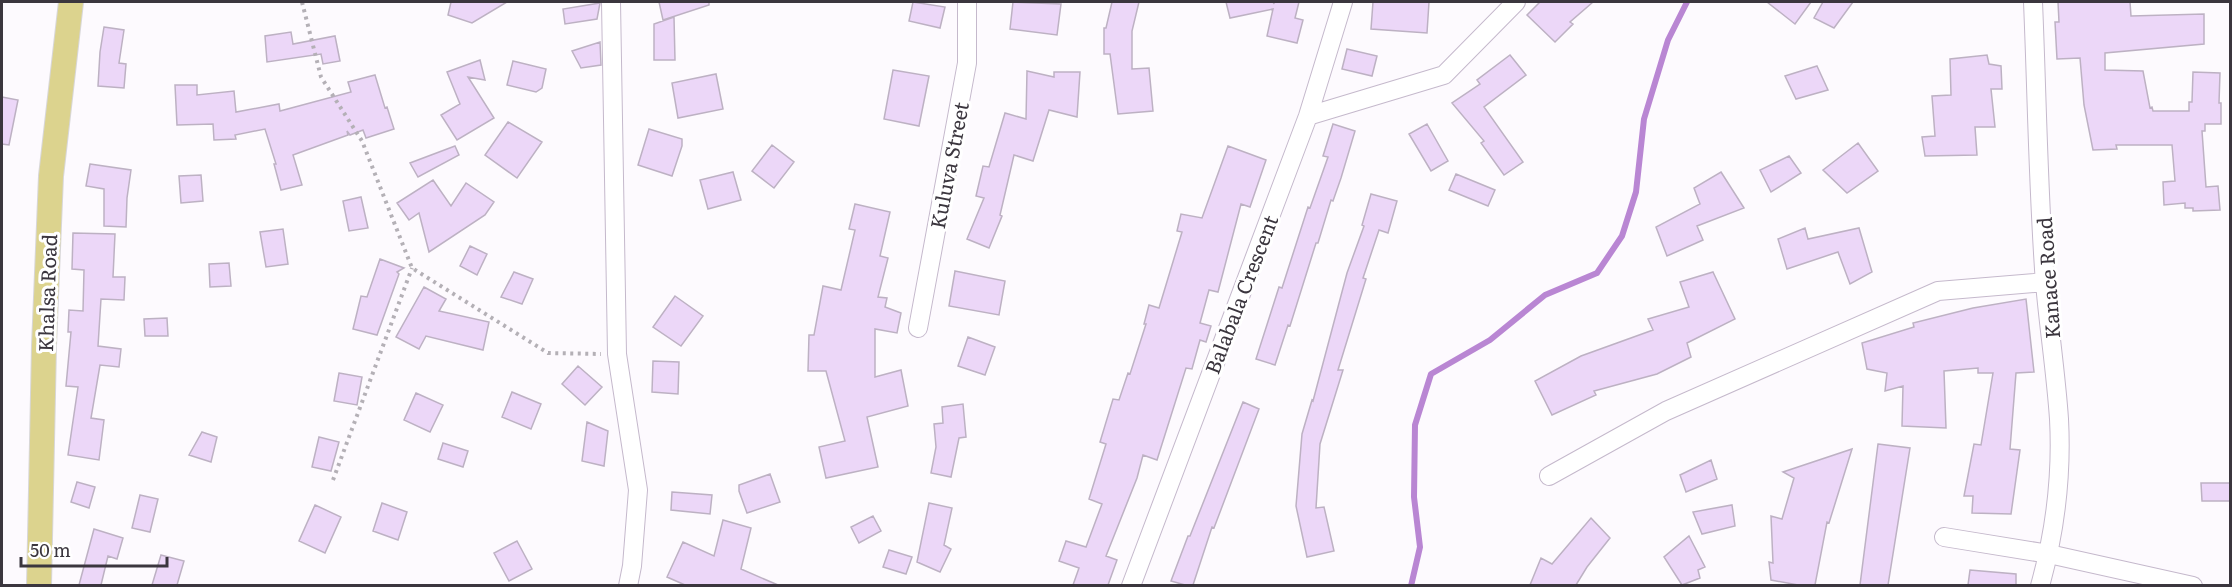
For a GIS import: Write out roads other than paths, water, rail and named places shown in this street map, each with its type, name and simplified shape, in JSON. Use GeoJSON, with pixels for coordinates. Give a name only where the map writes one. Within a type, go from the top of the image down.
{"type":"FeatureCollection","features":[{"type":"Feature","properties":{"kind":"main road","name":"Khalsa Road"},"geometry":{"type":"LineString","coordinates":[[39,585],[44,346],[51,176],[71,2]]}},
{"type":"Feature","properties":{"kind":"street"},"geometry":{"type":"LineString","coordinates":[[611,2],[617,354],[638,490],[632,566],[628,585]]}},
{"type":"Feature","properties":{"kind":"street","name":"Kuluva Street"},"geometry":{"type":"LineString","coordinates":[[918,328],[967,63],[967,2]]}},
{"type":"Feature","properties":{"kind":"street","name":"Balabala Crescent"},"geometry":{"type":"LineString","coordinates":[[1131,585],[1308,116],[1343,2]]}},
{"type":"Feature","properties":{"kind":"street"},"geometry":{"type":"LineString","coordinates":[[1308,116],[1444,75],[1516,2]]}},
{"type":"Feature","properties":{"kind":"street","name":"Kanace Road"},"geometry":{"type":"LineString","coordinates":[[2033,2],[2045,282],[2059,419],[2060,452],[2055,519],[2049,554],[2040,585]]}},
{"type":"Feature","properties":{"kind":"street"},"geometry":{"type":"LineString","coordinates":[[1549,476],[1666,411],[1938,291],[2045,282]]}},
{"type":"Feature","properties":{"kind":"street"},"geometry":{"type":"LineString","coordinates":[[1944,537],[2049,554],[2193,585]]}},
{"type":"Feature","properties":{"kind":"waterway"},"geometry":{"type":"LineString","coordinates":[[1411,586],[1420,547],[1414,497],[1415,425],[1431,374],[1490,340],[1545,295],[1597,273],[1622,236],[1636,192],[1644,119],[1668,40],[1687,2]]}}]}
